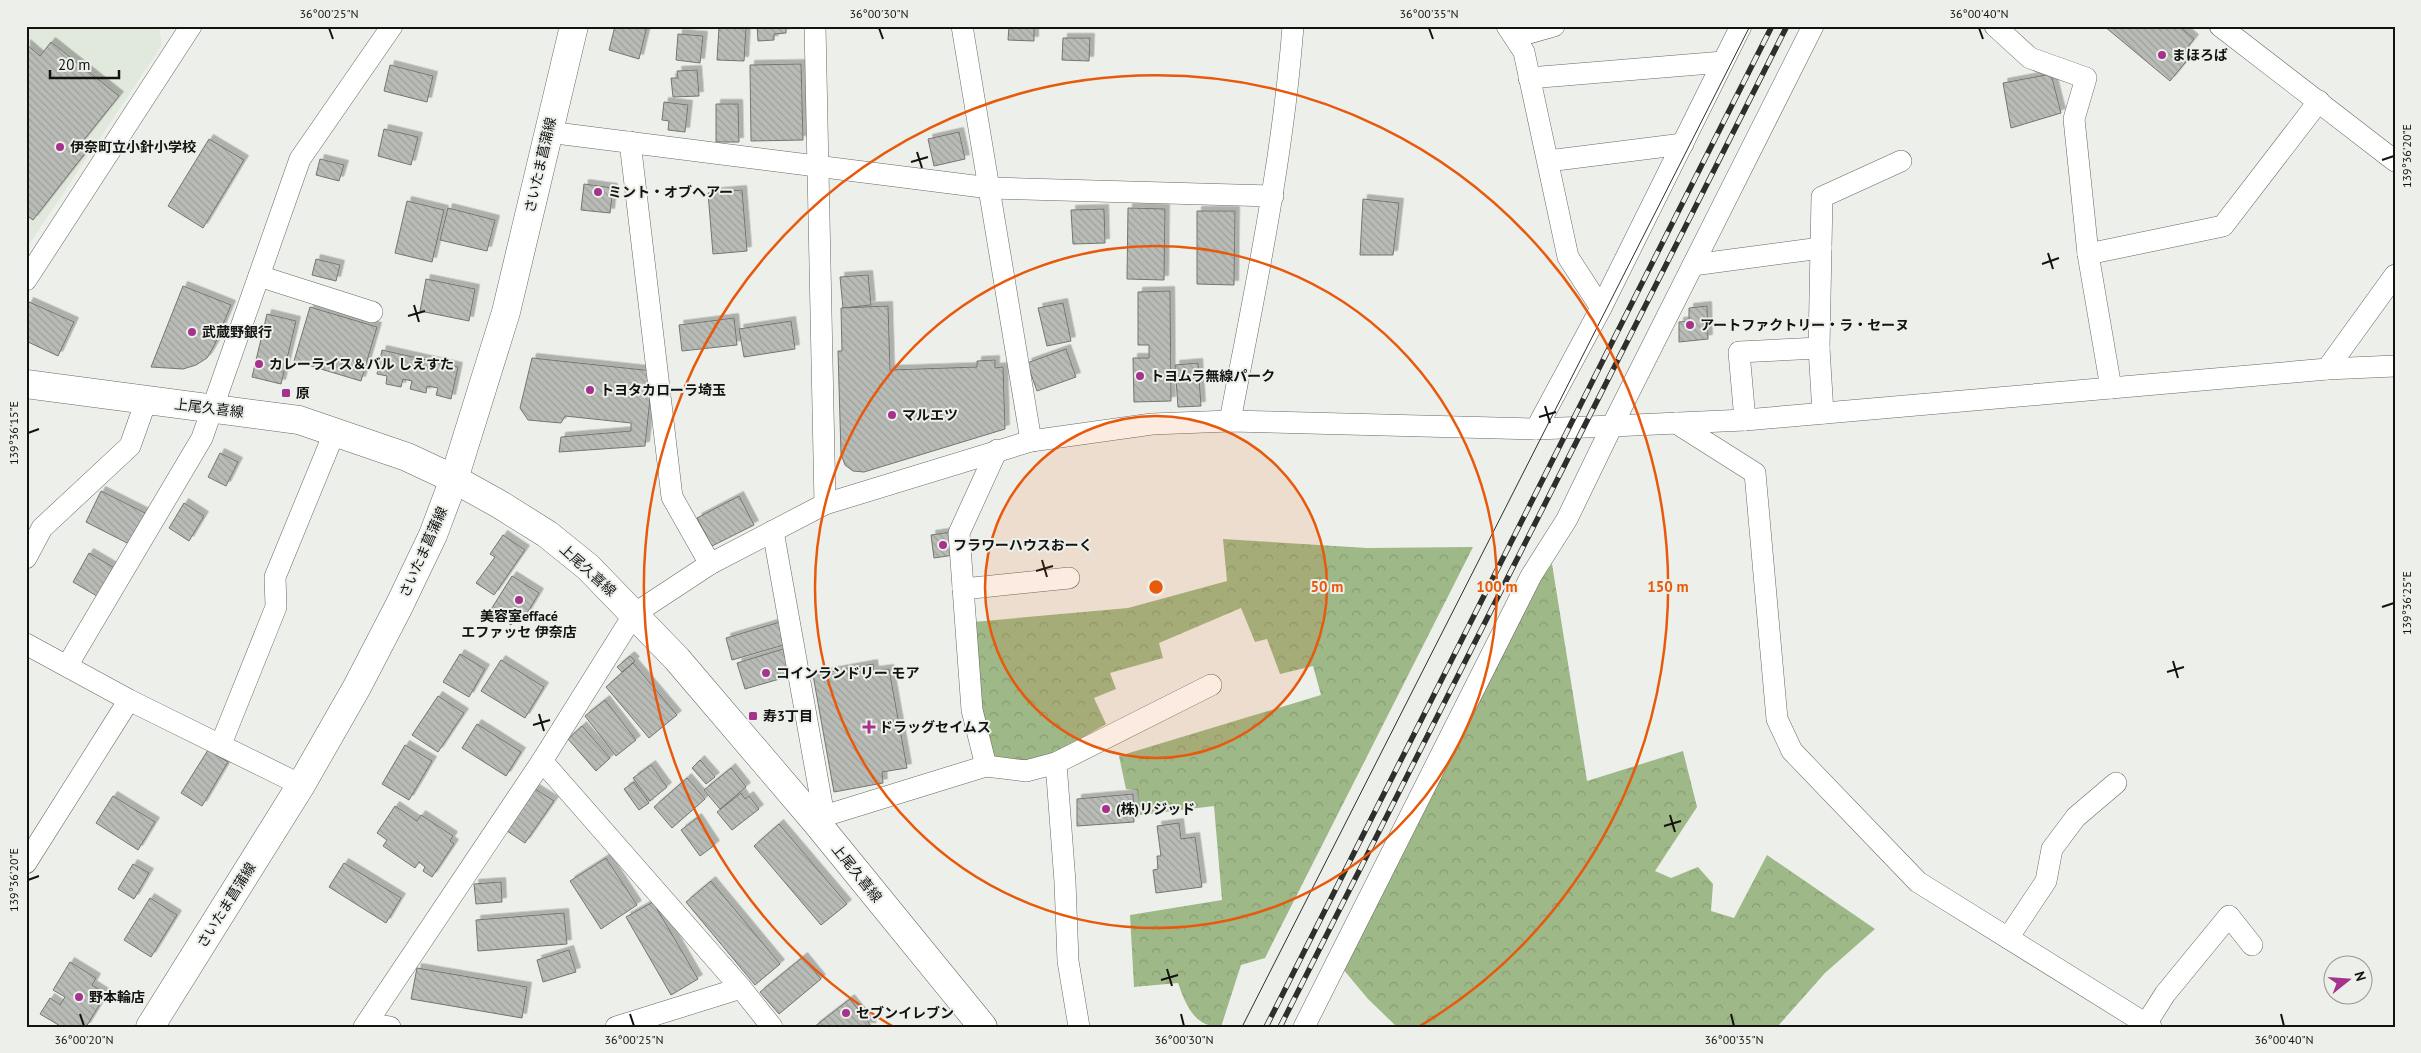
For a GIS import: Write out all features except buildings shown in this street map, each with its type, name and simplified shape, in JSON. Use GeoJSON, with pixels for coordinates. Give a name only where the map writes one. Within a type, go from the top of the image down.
{"type":"FeatureCollection","features":[{"type":"Feature","properties":{"kind":"main road","name":"さいたま菖蒲線"},"geometry":{"type":"LineString","coordinates":[[150,1027],[301,785],[399,606],[433,535],[454,479],[506,312],[574,26]]}},
{"type":"Feature","properties":{"kind":"main road","name":"上尾久喜線"},"geometry":{"type":"LineString","coordinates":[[26,384],[146,401],[212,407],[299,420],[335,430],[407,457],[454,479],[547,534],[588,567],[634,614],[677,659],[820,819],[983,1027]]}},
{"type":"Feature","properties":{"kind":"street"},"geometry":{"type":"LineString","coordinates":[[26,280],[191,26]]}},
{"type":"Feature","properties":{"kind":"street"},"geometry":{"type":"LineString","coordinates":[[67,666],[202,438],[300,159],[392,26]]}},
{"type":"Feature","properties":{"kind":"street"},"geometry":{"type":"LineString","coordinates":[[815,26],[825,504]]}},
{"type":"Feature","properties":{"kind":"street"},"geometry":{"type":"LineString","coordinates":[[962,26],[1031,441]]}},
{"type":"Feature","properties":{"kind":"street"},"geometry":{"type":"LineString","coordinates":[[1230,421],[1273,196],[1289,82],[1293,26]]}},
{"type":"Feature","properties":{"kind":"street"},"geometry":{"type":"LineString","coordinates":[[1554,26],[1511,32],[1524,52],[1568,257],[1601,308]]}},
{"type":"Feature","properties":{"kind":"street"},"geometry":{"type":"LineString","coordinates":[[1536,429],[1601,308],[1741,26]]}},
{"type":"Feature","properties":{"kind":"street"},"geometry":{"type":"LineString","coordinates":[[1304,1027],[1531,576],[1567,519],[1813,26]]}},
{"type":"Feature","properties":{"kind":"street"},"geometry":{"type":"LineString","coordinates":[[1995,26],[2030,58],[2086,78],[2074,119],[2088,254],[2111,388]]}},
{"type":"Feature","properties":{"kind":"street"},"geometry":{"type":"LineString","coordinates":[[2220,26],[2395,160]]}},
{"type":"Feature","properties":{"kind":"street"},"geometry":{"type":"LineString","coordinates":[[1529,78],[1723,62]]}},
{"type":"Feature","properties":{"kind":"street"},"geometry":{"type":"LineString","coordinates":[[2088,254],[2223,226],[2319,101]]}},
{"type":"Feature","properties":{"kind":"street"},"geometry":{"type":"LineString","coordinates":[[548,132],[990,188],[1273,196]]}},
{"type":"Feature","properties":{"kind":"street"},"geometry":{"type":"LineString","coordinates":[[630,142],[672,497],[710,564]]}},
{"type":"Feature","properties":{"kind":"street"},"geometry":{"type":"LineString","coordinates":[[1548,161],[1683,144]]}},
{"type":"Feature","properties":{"kind":"street"},"geometry":{"type":"LineString","coordinates":[[1824,413],[1819,348],[1822,197],[1901,161]]}},
{"type":"Feature","properties":{"kind":"street"},"geometry":{"type":"LineString","coordinates":[[1693,265],[1821,248]]}},
{"type":"Feature","properties":{"kind":"street"},"geometry":{"type":"LineString","coordinates":[[2327,369],[2395,275]]}},
{"type":"Feature","properties":{"kind":"street"},"geometry":{"type":"LineString","coordinates":[[259,276],[372,312]]}},
{"type":"Feature","properties":{"kind":"street"},"geometry":{"type":"LineString","coordinates":[[1745,420],[1739,352],[1819,348]]}},
{"type":"Feature","properties":{"kind":"street"},"geometry":{"type":"LineString","coordinates":[[390,1027],[365,1025],[542,761],[634,614],[710,564],[825,504],[1031,441],[1152,424],[1230,421],[1536,429],[1745,420],[2327,369],[2395,366]]}},
{"type":"Feature","properties":{"kind":"street"},"geometry":{"type":"LineString","coordinates":[[26,558],[42,528],[130,446],[146,401]]}},
{"type":"Feature","properties":{"kind":"street"},"geometry":{"type":"LineString","coordinates":[[1676,423],[1755,473],[1777,720],[1792,752],[1918,882],[2148,1025],[2165,994],[2229,916],[2252,945]]}},
{"type":"Feature","properties":{"kind":"street"},"geometry":{"type":"LineString","coordinates":[[220,744],[276,607],[275,577],[335,430]]}},
{"type":"Feature","properties":{"kind":"street"},"geometry":{"type":"LineString","coordinates":[[986,766],[972,710],[959,533],[997,450]]}},
{"type":"Feature","properties":{"kind":"street"},"geometry":{"type":"LineString","coordinates":[[773,531],[820,819],[986,766],[1026,771],[1056,763],[1211,685]]}},
{"type":"Feature","properties":{"kind":"street"},"geometry":{"type":"LineString","coordinates":[[963,589],[1069,578]]}},
{"type":"Feature","properties":{"kind":"street"},"geometry":{"type":"LineString","coordinates":[[26,644],[129,700],[301,785]]}},
{"type":"Feature","properties":{"kind":"street"},"geometry":{"type":"LineString","coordinates":[[26,863],[129,700]]}},
{"type":"Feature","properties":{"kind":"street"},"geometry":{"type":"LineString","coordinates":[[542,761],[741,988],[772,1027]]}},
{"type":"Feature","properties":{"kind":"street"},"geometry":{"type":"LineString","coordinates":[[1056,763],[1065,882],[1068,961],[1079,1027]]}},
{"type":"Feature","properties":{"kind":"street"},"geometry":{"type":"LineString","coordinates":[[2008,938],[2046,881],[2052,848],[2076,817],[2116,783]]}},
{"type":"Feature","properties":{"kind":"street"},"geometry":{"type":"LineString","coordinates":[[616,1027],[741,988]]}},
{"type":"Feature","properties":{"kind":"shaded area","name":"伊奈町立小針小学校"},"geometry":{"type":"Polygon","coordinates":[[[26,26],[159,26],[162,45],[26,249],[26,26]]]}},
{"type":"Feature","properties":{"kind":"green space"},"geometry":{"type":"Polygon","coordinates":[[[1223,539],[1367,548],[1473,547],[1265,958],[1241,965],[1221,1027],[1204,1023],[1192,1013],[1178,983],[1134,987],[1130,915],[1222,900],[1214,806],[1140,815],[1137,790],[1126,789],[1119,756],[1321,695],[1313,666],[1280,674],[1267,639],[1255,642],[1241,608],[1159,643],[1163,658],[1110,673],[1116,689],[1094,698],[1106,724],[1043,761],[992,759],[978,707],[973,622],[1128,608],[1227,581],[1223,539]]]}},
{"type":"Feature","properties":{"kind":"green space"},"geometry":{"type":"Polygon","coordinates":[[[1552,564],[1587,781],[1683,751],[1697,807],[1655,871],[1671,878],[1698,867],[1713,884],[1711,911],[1734,918],[1767,855],[1875,929],[1825,973],[1777,1027],[1397,1027],[1368,999],[1343,969],[1534,585],[1552,564]]]}},
{"type":"Feature","properties":{"kind":"tram line"},"geometry":{"type":"LineString","coordinates":[[1242,1027],[1750,26]]}},
{"type":"Feature","properties":{"kind":"railway"},"geometry":{"type":"LineString","coordinates":[[1266,1027],[1772,26]]}},
{"type":"Feature","properties":{"kind":"railway"},"geometry":{"type":"LineString","coordinates":[[1280,1027],[1787,26]]}},
{"type":"Feature","properties":{"kind":"place","name":"まほろば"},"geometry":{"type":"Point","coordinates":[2162,55]}},
{"type":"Feature","properties":{"kind":"place","name":"伊奈町立小針小学校"},"geometry":{"type":"Point","coordinates":[60,147]}},
{"type":"Feature","properties":{"kind":"place","name":"ミント・オブヘアー"},"geometry":{"type":"Point","coordinates":[598,192]}},
{"type":"Feature","properties":{"kind":"place","name":"アートファクトリー・ラ・セーヌ"},"geometry":{"type":"Point","coordinates":[1690,325]}},
{"type":"Feature","properties":{"kind":"place","name":"武蔵野銀行"},"geometry":{"type":"Point","coordinates":[192,332]}},
{"type":"Feature","properties":{"kind":"place","name":"カレーライス＆バル しえすた"},"geometry":{"type":"Point","coordinates":[259,364]}},
{"type":"Feature","properties":{"kind":"place","name":"トヨムラ無線パーク"},"geometry":{"type":"Point","coordinates":[1140,376]}},
{"type":"Feature","properties":{"kind":"place","name":"トヨタカローラ埼玉"},"geometry":{"type":"Point","coordinates":[590,390]}},
{"type":"Feature","properties":{"kind":"place","name":"原"},"geometry":{"type":"Point","coordinates":[286,393]}},
{"type":"Feature","properties":{"kind":"place","name":"マルエツ"},"geometry":{"type":"Point","coordinates":[892,415]}},
{"type":"Feature","properties":{"kind":"place","name":"フラワーハウスおーく"},"geometry":{"type":"Point","coordinates":[943,545]}},
{"type":"Feature","properties":{"kind":"place","name":"美容室effacé エファッセ 伊奈店"},"geometry":{"type":"Point","coordinates":[519,600]}},
{"type":"Feature","properties":{"kind":"place","name":"コインランドリー モア"},"geometry":{"type":"Point","coordinates":[766,673]}},
{"type":"Feature","properties":{"kind":"place","name":"寿3丁目"},"geometry":{"type":"Point","coordinates":[753,716]}},
{"type":"Feature","properties":{"kind":"place","name":"ドラッグセイムス"},"geometry":{"type":"Point","coordinates":[869,727]}},
{"type":"Feature","properties":{"kind":"place","name":"(株)リジッド"},"geometry":{"type":"Point","coordinates":[1106,809]}},
{"type":"Feature","properties":{"kind":"place","name":"野本輪店"},"geometry":{"type":"Point","coordinates":[79,997]}},
{"type":"Feature","properties":{"kind":"place","name":"セブンイレブン"},"geometry":{"type":"Point","coordinates":[846,1013]}}]}
